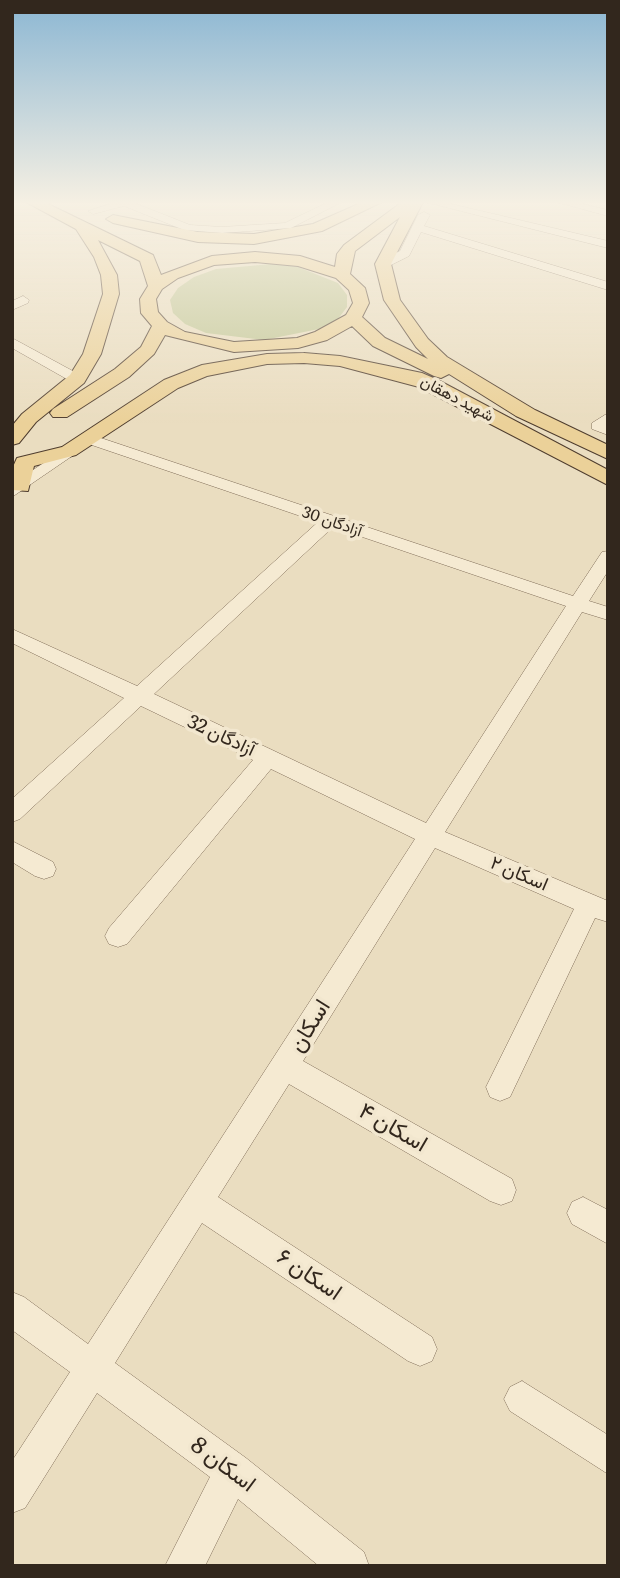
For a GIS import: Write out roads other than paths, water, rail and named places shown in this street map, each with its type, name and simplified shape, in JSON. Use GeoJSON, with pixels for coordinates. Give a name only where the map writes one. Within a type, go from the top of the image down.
{"type":"FeatureCollection","features":[{"type":"Feature","properties":{"kind":"main road"},"geometry":{"type":"LineString","coordinates":[[12,439],[29,418],[76,379],[92,354],[111,294],[107,276]]}},
{"type":"Feature","properties":{"kind":"main road"},"geometry":{"type":"LineString","coordinates":[[160,276],[148,299],[150,313],[161,326],[205,343],[266,347]]}},
{"type":"Feature","properties":{"kind":"main road"},"geometry":{"type":"LineString","coordinates":[[156,286],[175,276]]}},
{"type":"Feature","properties":{"kind":"main road"},"geometry":{"type":"LineString","coordinates":[[16,471],[188,359],[222,350],[298,343],[321,337],[353,318],[361,303],[357,288],[343,276]]}},
{"type":"Feature","properties":{"kind":"main road"},"geometry":{"type":"LineString","coordinates":[[386,276],[391,300],[422,343],[441,361],[527,413]]}},
{"type":"Feature","properties":{"kind":"main road","name":"شهید دهقان"},"geometry":{"type":"LineString","coordinates":[[353,318],[379,342],[608,453]]}},
{"type":"Feature","properties":{"kind":"main road"},"geometry":{"type":"LineString","coordinates":[[16,471],[148,350],[161,326]]}},
{"type":"Feature","properties":{"kind":"main road"},"geometry":{"type":"LineString","coordinates":[[357,350],[358,343],[379,342]]}},
{"type":"Feature","properties":{"kind":"main road","name":"شهید دهقان"},"geometry":{"type":"LineString","coordinates":[[298,343],[357,350],[431,384],[608,479]]}},
{"type":"Feature","properties":{"kind":"main road"},"geometry":{"type":"LineString","coordinates":[[148,350],[174,351],[181,355]]}},
{"type":"Feature","properties":{"kind":"main road"},"geometry":{"type":"LineString","coordinates":[[16,471],[69,451],[171,384],[202,371],[236,363],[304,358],[340,360],[431,384]]}},
{"type":"Feature","properties":{"kind":"street"},"geometry":{"type":"LineString","coordinates":[[574,276],[608,286]]}},
{"type":"Feature","properties":{"kind":"street"},"geometry":{"type":"LineString","coordinates":[[12,342],[76,379]]}},
{"type":"Feature","properties":{"kind":"street"},"geometry":{"type":"LineString","coordinates":[[608,417],[597,426],[608,430]]}},
{"type":"Feature","properties":{"kind":"street","name":"آزادگان 30"},"geometry":{"type":"LineString","coordinates":[[86,438],[608,614]]}},
{"type":"Feature","properties":{"kind":"street"},"geometry":{"type":"LineString","coordinates":[[12,813],[329,521]]}},
{"type":"Feature","properties":{"kind":"street","name":"اسکان"},"geometry":{"type":"LineString","coordinates":[[12,1495],[608,556]]}},
{"type":"Feature","properties":{"kind":"street","name":"آزادگان 32"},"geometry":{"type":"LineString","coordinates":[[12,635],[135,697],[268,757],[430,836]]}},
{"type":"Feature","properties":{"kind":"street"},"geometry":{"type":"LineString","coordinates":[[118,936],[268,757]]}},
{"type":"Feature","properties":{"kind":"street","name":"اسکان ۲"},"geometry":{"type":"LineString","coordinates":[[430,836],[599,908]]}},
{"type":"Feature","properties":{"kind":"street"},"geometry":{"type":"LineString","coordinates":[[12,850],[44,869]]}},
{"type":"Feature","properties":{"kind":"street"},"geometry":{"type":"LineString","coordinates":[[500,1087],[599,908]]}},
{"type":"Feature","properties":{"kind":"street","name":"اسکان ۴"},"geometry":{"type":"LineString","coordinates":[[285,1066],[501,1190]]}},
{"type":"Feature","properties":{"kind":"street","name":"اسکان ۶"},"geometry":{"type":"LineString","coordinates":[[198,1202],[420,1349]]}},
{"type":"Feature","properties":{"kind":"street","name":"اسکان 8"},"geometry":{"type":"LineString","coordinates":[[12,1309],[233,1471],[350,1566]]}},
{"type":"Feature","properties":{"kind":"street"},"geometry":{"type":"LineString","coordinates":[[522,1399],[608,1456]]}},
{"type":"Feature","properties":{"kind":"street"},"geometry":{"type":"LineString","coordinates":[[184,1566],[233,1471]]}}]}
